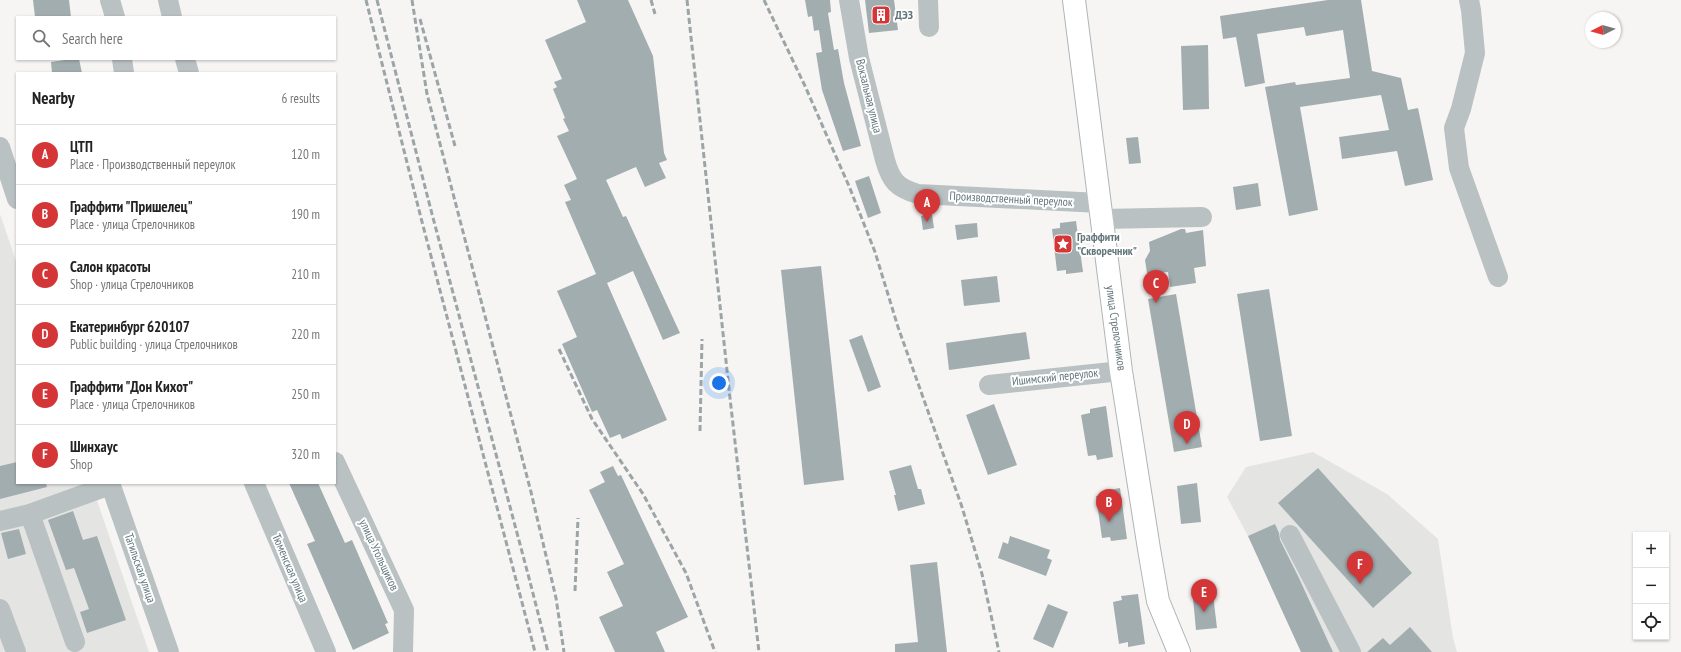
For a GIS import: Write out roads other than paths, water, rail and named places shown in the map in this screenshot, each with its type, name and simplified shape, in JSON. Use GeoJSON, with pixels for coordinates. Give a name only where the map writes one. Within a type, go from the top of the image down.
{"type":"FeatureCollection","features":[{"type":"Feature","properties":{"kind":"main road","name":"улица Стрелочников"},"geometry":{"type":"LineString","coordinates":[[1074,0],[1122,371],[1158,601],[1179,652]]}},
{"type":"Feature","properties":{"kind":"street"},"geometry":{"type":"LineString","coordinates":[[110,0],[115,16]]}},
{"type":"Feature","properties":{"kind":"street"},"geometry":{"type":"LineString","coordinates":[[168,0],[172,16]]}},
{"type":"Feature","properties":{"kind":"street","name":"Вокзальная улица"},"geometry":{"type":"LineString","coordinates":[[849,0],[866,57],[887,166],[894,182],[900,188]]}},
{"type":"Feature","properties":{"kind":"street"},"geometry":{"type":"LineString","coordinates":[[928,0],[928,27]]}},
{"type":"Feature","properties":{"kind":"street"},"geometry":{"type":"LineString","coordinates":[[1469,0],[1475,53],[1461,109],[1454,128],[1458,168],[1498,277]]}},
{"type":"Feature","properties":{"kind":"street"},"geometry":{"type":"LineString","coordinates":[[122,60],[124,72]]}},
{"type":"Feature","properties":{"kind":"street"},"geometry":{"type":"LineString","coordinates":[[185,60],[189,72]]}},
{"type":"Feature","properties":{"kind":"street"},"geometry":{"type":"LineString","coordinates":[[0,147],[16,196]]}},
{"type":"Feature","properties":{"kind":"street","name":"Производственный переулок"},"geometry":{"type":"LineString","coordinates":[[900,188],[918,194],[1101,211],[1202,217]]}},
{"type":"Feature","properties":{"kind":"street","name":"Ишимский переулок"},"geometry":{"type":"LineString","coordinates":[[989,384],[1122,371]]}},
{"type":"Feature","properties":{"kind":"street","name":"улица Угольщиков"},"geometry":{"type":"LineString","coordinates":[[336,464],[404,610],[403,652]]}},
{"type":"Feature","properties":{"kind":"street"},"geometry":{"type":"LineString","coordinates":[[0,521],[30,514],[110,484]]}},
{"type":"Feature","properties":{"kind":"street","name":"Тагильская улица"},"geometry":{"type":"LineString","coordinates":[[110,484],[169,652]]}},
{"type":"Feature","properties":{"kind":"street","name":"Тюменская улица"},"geometry":{"type":"LineString","coordinates":[[254,484],[326,652]]}},
{"type":"Feature","properties":{"kind":"street"},"geometry":{"type":"LineString","coordinates":[[30,514],[75,642]]}},
{"type":"Feature","properties":{"kind":"street"},"geometry":{"type":"LineString","coordinates":[[1290,535],[1351,652]]}},
{"type":"Feature","properties":{"kind":"street"},"geometry":{"type":"LineString","coordinates":[[0,608],[16,652]]}},
{"type":"Feature","properties":{"kind":"railway"},"geometry":{"type":"LineString","coordinates":[[366,0],[421,218],[535,652]]}},
{"type":"Feature","properties":{"kind":"railway"},"geometry":{"type":"LineString","coordinates":[[377,0],[548,652]]}},
{"type":"Feature","properties":{"kind":"railway"},"geometry":{"type":"LineString","coordinates":[[412,0],[427,94],[531,492],[556,598],[564,652]]}},
{"type":"Feature","properties":{"kind":"railway"},"geometry":{"type":"LineString","coordinates":[[651,0],[655,14]]}},
{"type":"Feature","properties":{"kind":"railway"},"geometry":{"type":"LineString","coordinates":[[687,0],[759,652]]}},
{"type":"Feature","properties":{"kind":"railway"},"geometry":{"type":"LineString","coordinates":[[764,0],[805,86],[849,186],[875,252],[898,327],[962,507],[982,574],[999,652]]}},
{"type":"Feature","properties":{"kind":"railway"},"geometry":{"type":"LineString","coordinates":[[420,19],[455,146]]}},
{"type":"Feature","properties":{"kind":"railway"},"geometry":{"type":"LineString","coordinates":[[700,431],[702,339]]}},
{"type":"Feature","properties":{"kind":"railway"},"geometry":{"type":"LineString","coordinates":[[559,349],[592,419],[643,494],[686,573],[715,652]]}},
{"type":"Feature","properties":{"kind":"railway"},"geometry":{"type":"LineString","coordinates":[[575,591],[578,518]]}},
{"type":"Feature","properties":{"kind":"place","name":"ДЭЗ"},"geometry":{"type":"Point","coordinates":[881,15]}},
{"type":"Feature","properties":{"kind":"place","name":"ЦТП"},"geometry":{"type":"Point","coordinates":[927,222]}},
{"type":"Feature","properties":{"kind":"place","name":"Граффити \"Скворечник\""},"geometry":{"type":"Point","coordinates":[1063,244]}},
{"type":"Feature","properties":{"kind":"place","name":"Салон красоты"},"geometry":{"type":"Point","coordinates":[1156,303]}},
{"type":"Feature","properties":{"kind":"place","name":"Екатеринбург 620107"},"geometry":{"type":"Point","coordinates":[1187,444]}},
{"type":"Feature","properties":{"kind":"place","name":"Граффити \"Пришелец\""},"geometry":{"type":"Point","coordinates":[1109,522]}},
{"type":"Feature","properties":{"kind":"place","name":"Шинхаус"},"geometry":{"type":"Point","coordinates":[1360,584]}},
{"type":"Feature","properties":{"kind":"place","name":"Граффити \"Дон Кихот\""},"geometry":{"type":"Point","coordinates":[1204,612]}}]}
